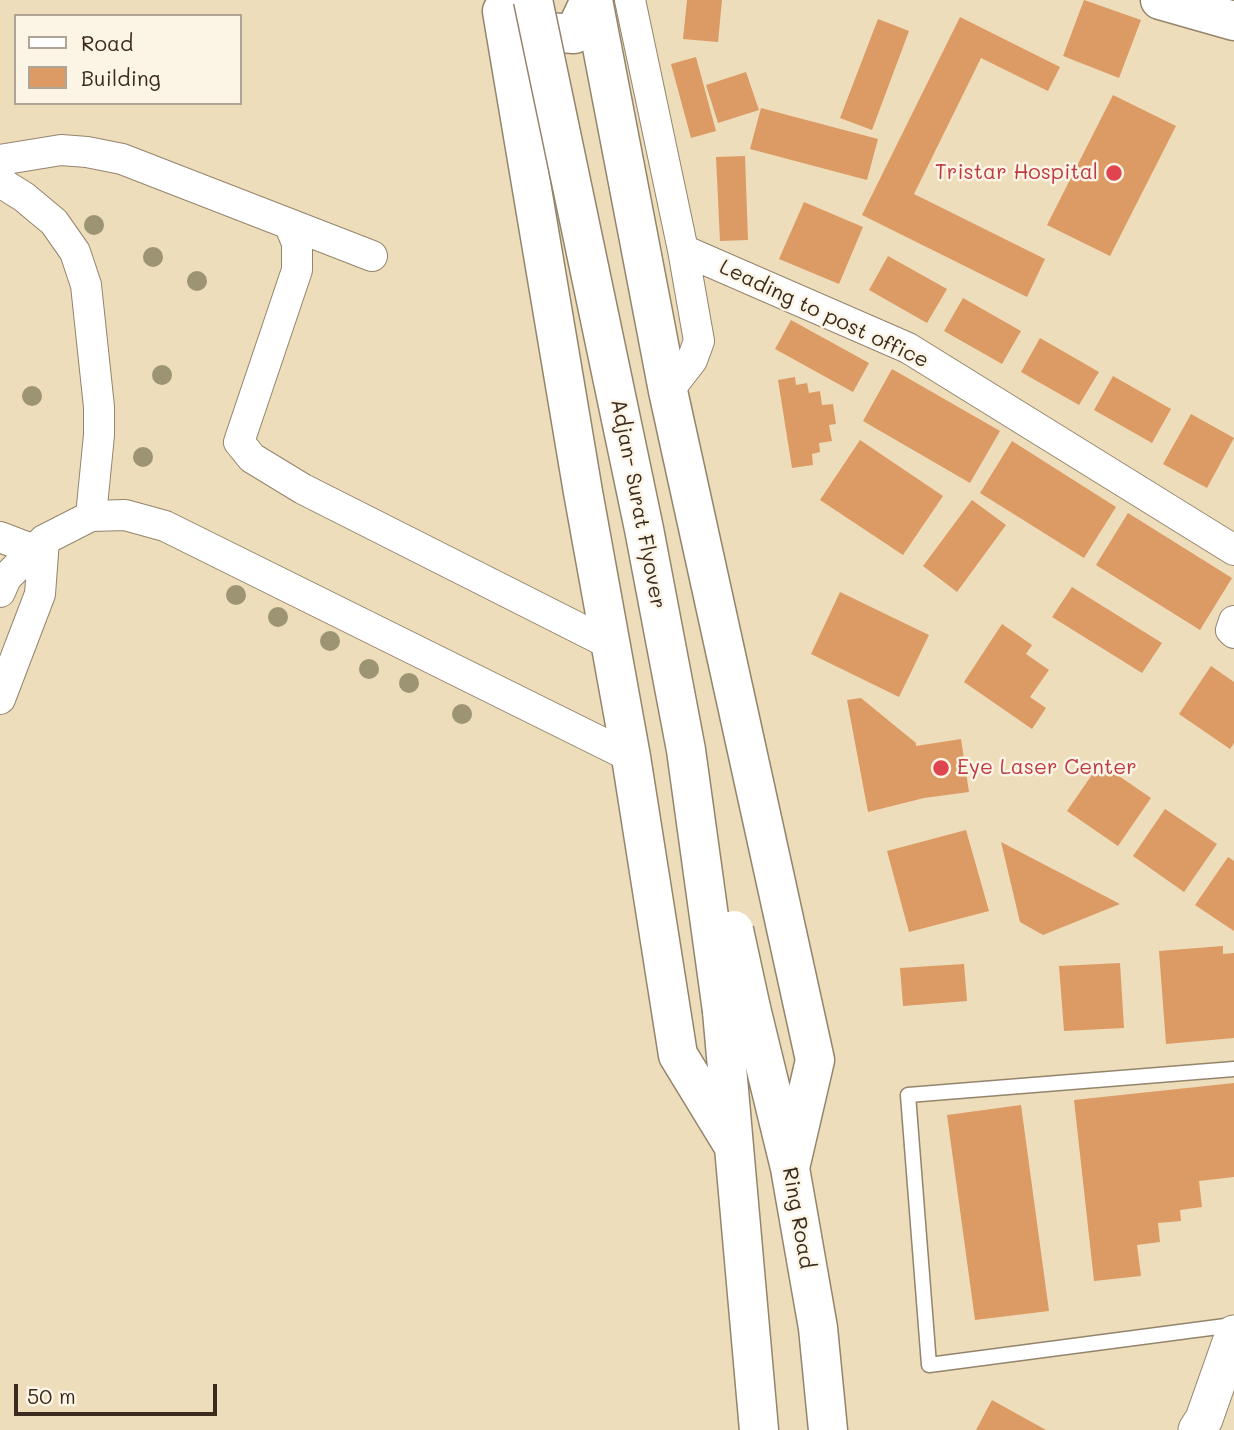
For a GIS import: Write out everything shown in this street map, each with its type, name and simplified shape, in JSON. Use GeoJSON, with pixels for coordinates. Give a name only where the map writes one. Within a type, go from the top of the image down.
{"type":"FeatureCollection","features":[{"type":"Feature","properties":{"kind":"main road","name":"Adjan- Surat Flyover"},"geometry":{"type":"LineString","coordinates":[[558,0],[560,44],[576,130],[642,452],[724,878],[736,1010]]}},
{"type":"Feature","properties":{"kind":"main road"},"geometry":{"type":"LineString","coordinates":[[510,4],[522,30],[573,34],[592,0]]}},
{"type":"Feature","properties":{"kind":"main road"},"geometry":{"type":"LineString","coordinates":[[592,0],[668,391],[815,1060],[790,1168]]}},
{"type":"Feature","properties":{"kind":"main road"},"geometry":{"type":"LineString","coordinates":[[1160,0],[1234,20]]}},
{"type":"Feature","properties":{"kind":"main road","name":"Adjan- Surat Flyover"},"geometry":{"type":"LineString","coordinates":[[510,4],[644,529],[736,1010]]}},
{"type":"Feature","properties":{"kind":"main road"},"geometry":{"type":"LineString","coordinates":[[510,4],[610,643],[631,757],[678,1055],[733,1145]]}},
{"type":"Feature","properties":{"kind":"main road"},"geometry":{"type":"LineString","coordinates":[[736,1010],[733,1145],[754,1425]]}},
{"type":"Feature","properties":{"kind":"main road","name":"Ring Road"},"geometry":{"type":"LineString","coordinates":[[736,1010],[790,1168],[818,1328],[828,1430]]}},
{"type":"Feature","properties":{"kind":"street"},"geometry":{"type":"LineString","coordinates":[[630,0],[683,250]]}},
{"type":"Feature","properties":{"kind":"street"},"geometry":{"type":"LineString","coordinates":[[0,160],[61,150],[121,159],[372,256]]}},
{"type":"Feature","properties":{"kind":"street"},"geometry":{"type":"LineString","coordinates":[[0,182],[24,197],[54,222],[75,252],[86,285],[99,407],[91,516]]}},
{"type":"Feature","properties":{"kind":"street"},"geometry":{"type":"LineString","coordinates":[[289,224],[297,243],[298,270],[239,442],[252,458],[303,489],[610,643]]}},
{"type":"Feature","properties":{"kind":"street","name":"Leading to post office"},"geometry":{"type":"LineString","coordinates":[[668,391],[692,360],[699,341],[683,250]]}},
{"type":"Feature","properties":{"kind":"street","name":"Leading to post office"},"geometry":{"type":"LineString","coordinates":[[683,250],[908,348],[1234,550]]}},
{"type":"Feature","properties":{"kind":"street"},"geometry":{"type":"LineString","coordinates":[[0,592],[5,578],[39,545],[91,516],[125,515],[165,526],[631,757]]}},
{"type":"Feature","properties":{"kind":"street"},"geometry":{"type":"LineString","coordinates":[[0,537],[39,545]]}},
{"type":"Feature","properties":{"kind":"street"},"geometry":{"type":"LineString","coordinates":[[0,699],[40,594],[39,545]]}},
{"type":"Feature","properties":{"kind":"street"},"geometry":{"type":"LineString","coordinates":[[1234,621],[1231,630],[1234,633]]}},
{"type":"Feature","properties":{"kind":"street"},"geometry":{"type":"LineString","coordinates":[[1208,1426],[1234,1334]]}},
{"type":"Feature","properties":{"kind":"lane"},"geometry":{"type":"LineString","coordinates":[[1234,1069],[908,1095],[929,1364],[1234,1325]]}},
{"type":"Feature","properties":{"kind":"building"},"geometry":{"type":"Polygon","coordinates":[[[687,0],[722,0],[718,42],[683,39],[687,0]]]}},
{"type":"Feature","properties":{"kind":"building"},"geometry":{"type":"Polygon","coordinates":[[[1084,0],[1141,20],[1119,78],[1063,56],[1084,0]]]}},
{"type":"Feature","properties":{"kind":"building"},"geometry":{"type":"Polygon","coordinates":[[[960,17],[1060,67],[1048,91],[981,58],[914,194],[1045,259],[1027,297],[862,215],[960,17]]]}},
{"type":"Feature","properties":{"kind":"building"},"geometry":{"type":"Polygon","coordinates":[[[878,19],[909,31],[872,130],[840,118],[878,19]]]}},
{"type":"Feature","properties":{"kind":"building"},"geometry":{"type":"Polygon","coordinates":[[[696,57],[716,131],[691,138],[671,64],[696,57]]]}},
{"type":"Feature","properties":{"kind":"building"},"geometry":{"type":"Polygon","coordinates":[[[746,72],[759,110],[718,123],[706,85],[746,72]]]}},
{"type":"Feature","properties":{"kind":"building"},"geometry":{"type":"Polygon","coordinates":[[[1113,95],[1176,126],[1110,256],[1047,225],[1113,95]]]}},
{"type":"Feature","properties":{"kind":"building"},"geometry":{"type":"Polygon","coordinates":[[[761,108],[878,139],[867,180],[750,149],[761,108]]]}},
{"type":"Feature","properties":{"kind":"building"},"geometry":{"type":"Polygon","coordinates":[[[745,156],[748,240],[720,241],[716,157],[745,156]]]}},
{"type":"Feature","properties":{"kind":"building"},"geometry":{"type":"Polygon","coordinates":[[[804,202],[863,227],[839,284],[779,259],[804,202]]]}},
{"type":"Feature","properties":{"kind":"building"},"geometry":{"type":"Polygon","coordinates":[[[888,256],[947,289],[927,323],[869,290],[888,256]]]}},
{"type":"Feature","properties":{"kind":"building"},"geometry":{"type":"Polygon","coordinates":[[[963,298],[1021,331],[1002,364],[944,331],[963,298]]]}},
{"type":"Feature","properties":{"kind":"building"},"geometry":{"type":"Polygon","coordinates":[[[791,320],[869,363],[853,392],[775,349],[791,320]]]}},
{"type":"Feature","properties":{"kind":"building"},"geometry":{"type":"Polygon","coordinates":[[[1040,338],[1099,372],[1079,405],[1021,372],[1040,338]]]}},
{"type":"Feature","properties":{"kind":"building"},"geometry":{"type":"Polygon","coordinates":[[[892,369],[1000,431],[970,483],[863,421],[892,369]]]}},
{"type":"Feature","properties":{"kind":"building"},"geometry":{"type":"Polygon","coordinates":[[[1113,376],[1171,409],[1152,443],[1094,410],[1113,376]]]}},
{"type":"Feature","properties":{"kind":"building"},"geometry":{"type":"Polygon","coordinates":[[[795,377],[796,385],[807,383],[809,393],[820,391],[822,405],[833,404],[836,424],[829,425],[832,441],[819,443],[820,452],[812,454],[813,465],[792,468],[778,380],[795,377]]]}},
{"type":"Feature","properties":{"kind":"building"},"geometry":{"type":"Polygon","coordinates":[[[1191,414],[1234,438],[1207,488],[1163,464],[1191,414]]]}},
{"type":"Feature","properties":{"kind":"building"},"geometry":{"type":"Polygon","coordinates":[[[860,440],[943,496],[903,555],[820,500],[860,440]]]}},
{"type":"Feature","properties":{"kind":"building"},"geometry":{"type":"Polygon","coordinates":[[[1012,441],[1116,507],[1084,558],[980,493],[1012,441]]]}},
{"type":"Feature","properties":{"kind":"building"},"geometry":{"type":"Polygon","coordinates":[[[972,500],[1006,525],[957,592],[923,566],[972,500]]]}},
{"type":"Feature","properties":{"kind":"building"},"geometry":{"type":"Polygon","coordinates":[[[1128,513],[1232,578],[1200,630],[1096,565],[1128,513]]]}},
{"type":"Feature","properties":{"kind":"building"},"geometry":{"type":"Polygon","coordinates":[[[1072,587],[1162,643],[1142,673],[1052,617],[1072,587]]]}},
{"type":"Feature","properties":{"kind":"building"},"geometry":{"type":"Polygon","coordinates":[[[840,592],[929,635],[899,697],[811,654],[840,592]]]}},
{"type":"Feature","properties":{"kind":"building"},"geometry":{"type":"Polygon","coordinates":[[[1002,624],[1032,645],[1026,654],[1049,670],[1030,697],[1046,708],[1032,729],[964,682],[1002,624]]]}},
{"type":"Feature","properties":{"kind":"building"},"geometry":{"type":"Polygon","coordinates":[[[1211,666],[1234,682],[1234,743],[1230,749],[1179,714],[1211,666]]]}},
{"type":"Feature","properties":{"kind":"building"},"geometry":{"type":"Polygon","coordinates":[[[861,698],[916,743],[916,746],[961,739],[969,792],[924,798],[868,812],[847,700],[861,698]]]}},
{"type":"Feature","properties":{"kind":"building"},"geometry":{"type":"Polygon","coordinates":[[[1100,763],[1151,798],[1118,846],[1067,811],[1100,763]]]}},
{"type":"Feature","properties":{"kind":"building"},"geometry":{"type":"Polygon","coordinates":[[[1165,809],[1217,844],[1184,892],[1133,856],[1165,809]]]}},
{"type":"Feature","properties":{"kind":"building"},"geometry":{"type":"Polygon","coordinates":[[[966,830],[989,911],[909,932],[887,851],[966,830]]]}},
{"type":"Feature","properties":{"kind":"building"},"geometry":{"type":"Polygon","coordinates":[[[1001,842],[1120,904],[1043,935],[1020,922],[1001,842]]]}},
{"type":"Feature","properties":{"kind":"building"},"geometry":{"type":"Polygon","coordinates":[[[1228,857],[1234,861],[1234,931],[1195,905],[1228,857]]]}},
{"type":"Feature","properties":{"kind":"building"},"geometry":{"type":"Polygon","coordinates":[[[1223,946],[1223,954],[1234,953],[1234,1038],[1166,1044],[1159,951],[1223,946]]]}},
{"type":"Feature","properties":{"kind":"building"},"geometry":{"type":"Polygon","coordinates":[[[1120,963],[1124,1028],[1064,1031],[1059,966],[1120,963]]]}},
{"type":"Feature","properties":{"kind":"building"},"geometry":{"type":"Polygon","coordinates":[[[964,964],[967,1001],[903,1006],[900,968],[964,964]]]}},
{"type":"Feature","properties":{"kind":"building"},"geometry":{"type":"Polygon","coordinates":[[[1234,1083],[1234,1177],[1199,1181],[1202,1207],[1180,1210],[1181,1221],[1158,1223],[1160,1242],[1137,1245],[1141,1276],[1094,1281],[1074,1100],[1234,1083]]]}},
{"type":"Feature","properties":{"kind":"building"},"geometry":{"type":"Polygon","coordinates":[[[1021,1105],[1049,1311],[975,1320],[947,1115],[1021,1105]]]}},
{"type":"Feature","properties":{"kind":"building"},"geometry":{"type":"Polygon","coordinates":[[[992,1400],[1046,1430],[976,1430],[992,1400]]]}},
{"type":"Feature","properties":{"kind":"place","name":"Tristar Hospital"},"geometry":{"type":"Point","coordinates":[1114,173]}},
{"type":"Feature","properties":{"kind":"place","name":"Eye Laser Center"},"geometry":{"type":"Point","coordinates":[941,768]}}]}
